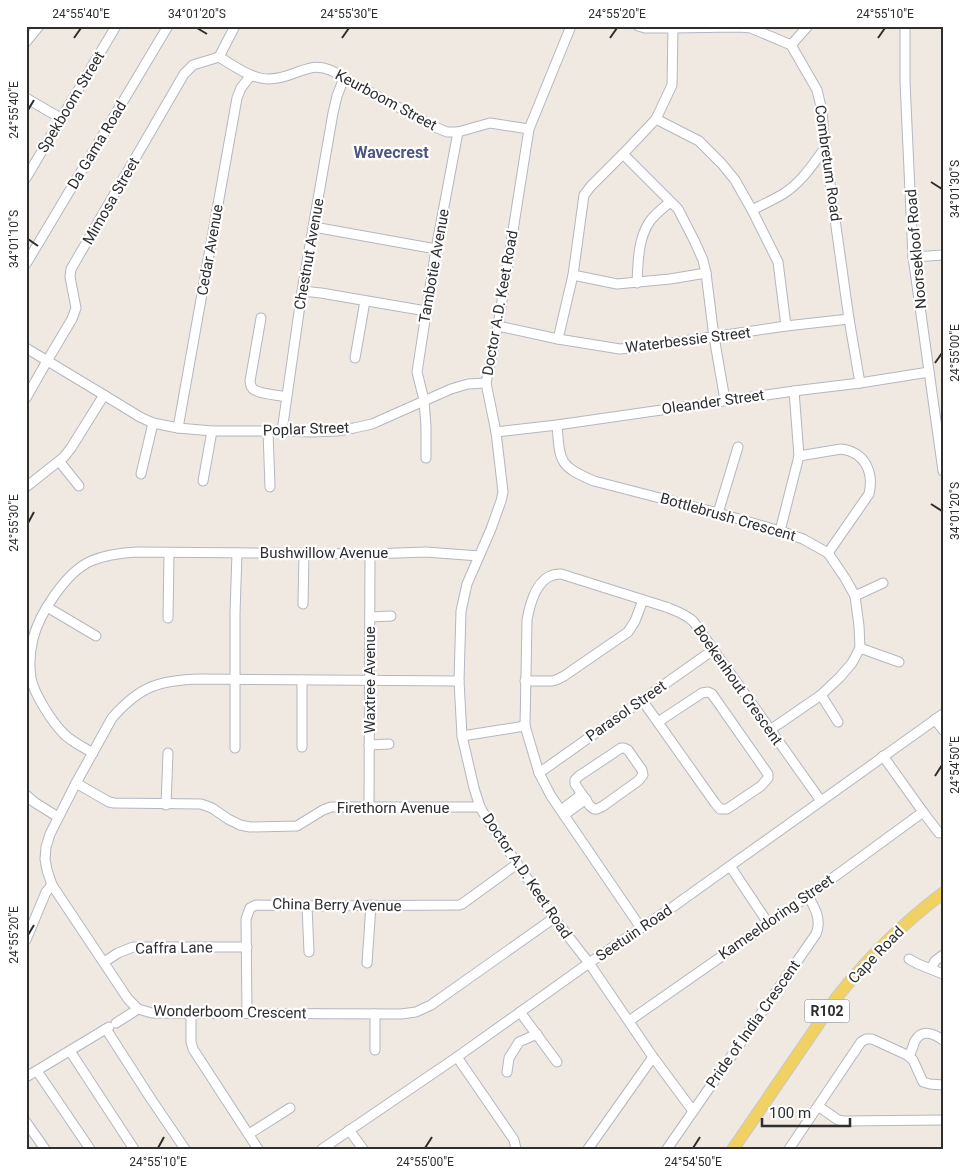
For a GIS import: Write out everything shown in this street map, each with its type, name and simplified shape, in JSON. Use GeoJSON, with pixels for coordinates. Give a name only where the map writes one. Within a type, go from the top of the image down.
{"type":"FeatureCollection","features":[{"type":"Feature","properties":{"kind":"main road","name":"Cape Road"},"geometry":{"type":"LineString","coordinates":[[733,1149],[832,1003],[848,983],[877,950],[902,926],[943,893]]}},
{"type":"Feature","properties":{"kind":"street"},"geometry":{"type":"LineString","coordinates":[[26,42],[39,26]]}},
{"type":"Feature","properties":{"kind":"street","name":"Spekboom Street"},"geometry":{"type":"LineString","coordinates":[[26,178],[29,168],[62,119],[116,26]]}},
{"type":"Feature","properties":{"kind":"street","name":"Da Gama Road"},"geometry":{"type":"LineString","coordinates":[[27,262],[168,26]]}},
{"type":"Feature","properties":{"kind":"street"},"geometry":{"type":"LineString","coordinates":[[219,57],[235,26]]}},
{"type":"Feature","properties":{"kind":"street","name":"Doctor A.D. Keet Road"},"geometry":{"type":"LineString","coordinates":[[571,26],[530,128],[498,326],[486,383],[496,432],[503,492],[491,529],[468,584],[461,611],[459,681],[462,736],[480,807],[554,918],[589,963],[653,1057],[693,1111]]}},
{"type":"Feature","properties":{"kind":"street"},"geometry":{"type":"LineString","coordinates":[[638,26],[644,28],[751,28],[791,45],[808,26]]}},
{"type":"Feature","properties":{"kind":"street","name":"Noorsekloof Road"},"geometry":{"type":"LineString","coordinates":[[905,26],[905,82],[913,257],[943,471]]}},
{"type":"Feature","properties":{"kind":"street"},"geometry":{"type":"LineString","coordinates":[[558,339],[573,275],[584,195],[656,119],[672,85],[673,28]]}},
{"type":"Feature","properties":{"kind":"street","name":"Combretum Road"},"geometry":{"type":"LineString","coordinates":[[791,45],[818,90],[849,319],[860,383]]}},
{"type":"Feature","properties":{"kind":"street","name":"Keurboom Street"},"geometry":{"type":"LineString","coordinates":[[219,57],[251,75],[266,79],[277,78],[304,69],[317,67],[328,69],[447,132],[458,132],[490,124],[530,128]]}},
{"type":"Feature","properties":{"kind":"street","name":"Mimosa Street"},"geometry":{"type":"LineString","coordinates":[[26,398],[76,308],[70,277],[71,269],[184,74],[193,65],[219,57]]}},
{"type":"Feature","properties":{"kind":"street","name":"Cedar Avenue"},"geometry":{"type":"LineString","coordinates":[[178,428],[236,98],[251,75]]}},
{"type":"Feature","properties":{"kind":"street","name":"Chestnut Avenue"},"geometry":{"type":"LineString","coordinates":[[282,431],[302,291],[333,114],[344,78]]}},
{"type":"Feature","properties":{"kind":"street"},"geometry":{"type":"LineString","coordinates":[[26,98],[62,119]]}},
{"type":"Feature","properties":{"kind":"street"},"geometry":{"type":"LineString","coordinates":[[656,119],[699,141],[711,152],[734,180],[752,210],[778,262],[786,326]]}},
{"type":"Feature","properties":{"kind":"street","name":"Tambotie Avenue"},"geometry":{"type":"LineString","coordinates":[[424,400],[417,372],[436,249],[458,132]]}},
{"type":"Feature","properties":{"kind":"street"},"geometry":{"type":"LineString","coordinates":[[752,210],[783,195],[792,188],[825,148]]}},
{"type":"Feature","properties":{"kind":"street"},"geometry":{"type":"LineString","coordinates":[[623,154],[678,210],[703,260],[725,400]]}},
{"type":"Feature","properties":{"kind":"street"},"geometry":{"type":"LineString","coordinates":[[637,283],[637,263],[645,230],[651,220],[670,202]]}},
{"type":"Feature","properties":{"kind":"street"},"geometry":{"type":"LineString","coordinates":[[314,227],[436,249]]}},
{"type":"Feature","properties":{"kind":"street"},"geometry":{"type":"LineString","coordinates":[[913,257],[943,254]]}},
{"type":"Feature","properties":{"kind":"street"},"geometry":{"type":"LineString","coordinates":[[573,275],[617,284],[670,279],[706,273]]}},
{"type":"Feature","properties":{"kind":"street"},"geometry":{"type":"LineString","coordinates":[[302,291],[426,310]]}},
{"type":"Feature","properties":{"kind":"street"},"geometry":{"type":"LineString","coordinates":[[355,358],[365,301]]}},
{"type":"Feature","properties":{"kind":"street"},"geometry":{"type":"LineString","coordinates":[[261,318],[250,385],[257,391],[286,397]]}},
{"type":"Feature","properties":{"kind":"street","name":"Waterbessie Street"},"geometry":{"type":"LineString","coordinates":[[498,326],[558,339],[620,349],[849,319]]}},
{"type":"Feature","properties":{"kind":"street","name":"Poplar Street"},"geometry":{"type":"LineString","coordinates":[[26,348],[140,417],[178,428],[212,432],[311,432],[354,428],[372,424],[451,389],[468,384],[486,383]]}},
{"type":"Feature","properties":{"kind":"street","name":"Oleander Street"},"geometry":{"type":"LineString","coordinates":[[496,432],[929,372]]}},
{"type":"Feature","properties":{"kind":"street"},"geometry":{"type":"LineString","coordinates":[[780,531],[799,456],[794,391]]}},
{"type":"Feature","properties":{"kind":"street"},"geometry":{"type":"LineString","coordinates":[[26,487],[59,461],[71,448],[104,395]]}},
{"type":"Feature","properties":{"kind":"street"},"geometry":{"type":"LineString","coordinates":[[424,400],[426,458]]}},
{"type":"Feature","properties":{"kind":"street"},"geometry":{"type":"LineString","coordinates":[[141,474],[153,422]]}},
{"type":"Feature","properties":{"kind":"street","name":"Bottlebrush Crescent"},"geometry":{"type":"LineString","coordinates":[[557,425],[559,455],[563,463],[570,470],[581,476],[780,531],[802,539],[828,553],[855,596],[860,626],[860,648]]}},
{"type":"Feature","properties":{"kind":"street"},"geometry":{"type":"LineString","coordinates":[[268,431],[270,487]]}},
{"type":"Feature","properties":{"kind":"street"},"geometry":{"type":"LineString","coordinates":[[203,481],[212,432]]}},
{"type":"Feature","properties":{"kind":"street"},"geometry":{"type":"LineString","coordinates":[[718,513],[738,447]]}},
{"type":"Feature","properties":{"kind":"street"},"geometry":{"type":"LineString","coordinates":[[799,456],[841,449],[862,458],[868,467],[870,484],[868,494],[828,553]]}},
{"type":"Feature","properties":{"kind":"street"},"geometry":{"type":"LineString","coordinates":[[59,461],[79,486]]}},
{"type":"Feature","properties":{"kind":"street"},"geometry":{"type":"LineString","coordinates":[[168,618],[169,552]]}},
{"type":"Feature","properties":{"kind":"street","name":"Bushwillow Avenue"},"geometry":{"type":"LineString","coordinates":[[93,752],[63,733],[36,694],[31,679],[30,665],[33,638],[47,607],[63,584],[79,568],[90,562],[105,556],[124,553],[169,552],[370,554],[426,552],[479,556]]}},
{"type":"Feature","properties":{"kind":"street"},"geometry":{"type":"LineString","coordinates":[[236,553],[236,748]]}},
{"type":"Feature","properties":{"kind":"street"},"geometry":{"type":"LineString","coordinates":[[303,604],[304,553]]}},
{"type":"Feature","properties":{"kind":"street","name":"Waxtree Avenue"},"geometry":{"type":"LineString","coordinates":[[369,806],[370,554]]}},
{"type":"Feature","properties":{"kind":"street","name":"Boekenhout Crescent"},"geometry":{"type":"LineString","coordinates":[[641,928],[551,796],[539,773],[525,726],[527,620],[530,605],[539,586],[546,578],[560,574],[666,607],[684,614],[693,621],[821,802]]}},
{"type":"Feature","properties":{"kind":"street"},"geometry":{"type":"LineString","coordinates":[[855,596],[882,583]]}},
{"type":"Feature","properties":{"kind":"street"},"geometry":{"type":"LineString","coordinates":[[525,681],[552,681],[564,676],[628,632],[635,621],[643,600]]}},
{"type":"Feature","properties":{"kind":"street"},"geometry":{"type":"LineString","coordinates":[[47,607],[96,636]]}},
{"type":"Feature","properties":{"kind":"street"},"geometry":{"type":"LineString","coordinates":[[370,617],[391,616]]}},
{"type":"Feature","properties":{"kind":"street"},"geometry":{"type":"LineString","coordinates":[[770,730],[821,695],[840,677],[860,648],[899,662]]}},
{"type":"Feature","properties":{"kind":"street","name":"Parasol Street"},"geometry":{"type":"LineString","coordinates":[[539,773],[713,650]]}},
{"type":"Feature","properties":{"kind":"street","name":"Wonderboom Crescent"},"geometry":{"type":"LineString","coordinates":[[459,681],[182,679],[163,682],[144,690],[112,718],[58,817],[50,834],[45,853],[47,870],[52,885],[132,1004],[138,1009],[152,1013],[408,1014],[424,1009],[554,918]]}},
{"type":"Feature","properties":{"kind":"street"},"geometry":{"type":"LineString","coordinates":[[302,680],[302,747]]}},
{"type":"Feature","properties":{"kind":"street"},"geometry":{"type":"LineString","coordinates":[[642,700],[720,809],[727,809],[761,786],[768,778],[768,774],[712,694],[708,692],[702,693],[658,722]]}},
{"type":"Feature","properties":{"kind":"street"},"geometry":{"type":"LineString","coordinates":[[821,695],[838,722]]}},
{"type":"Feature","properties":{"kind":"street"},"geometry":{"type":"LineString","coordinates":[[939,716],[943,730]]}},
{"type":"Feature","properties":{"kind":"street","name":"Seetuin Road"},"geometry":{"type":"LineString","coordinates":[[322,1149],[674,906],[939,716]]}},
{"type":"Feature","properties":{"kind":"street"},"geometry":{"type":"LineString","coordinates":[[462,736],[525,726]]}},
{"type":"Feature","properties":{"kind":"street"},"geometry":{"type":"LineString","coordinates":[[369,745],[389,744]]}},
{"type":"Feature","properties":{"kind":"street"},"geometry":{"type":"LineString","coordinates":[[624,748],[628,750],[642,770],[642,778],[597,809],[593,808],[584,797],[574,783],[576,779],[618,749],[624,748]]}},
{"type":"Feature","properties":{"kind":"street"},"geometry":{"type":"LineString","coordinates":[[166,804],[168,753]]}},
{"type":"Feature","properties":{"kind":"street"},"geometry":{"type":"LineString","coordinates":[[883,756],[939,833]]}},
{"type":"Feature","properties":{"kind":"street","name":"Firethorn Avenue"},"geometry":{"type":"LineString","coordinates":[[76,783],[109,802],[125,804],[206,805],[240,825],[250,827],[297,826],[331,807],[480,807]]}},
{"type":"Feature","properties":{"kind":"street"},"geometry":{"type":"LineString","coordinates":[[26,795],[58,817]]}},
{"type":"Feature","properties":{"kind":"street"},"geometry":{"type":"LineString","coordinates":[[562,812],[584,797]]}},
{"type":"Feature","properties":{"kind":"street","name":"Kameeldoring Street"},"geometry":{"type":"LineString","coordinates":[[629,1021],[808,896],[922,812]]}},
{"type":"Feature","properties":{"kind":"street","name":"China Berry Avenue"},"geometry":{"type":"LineString","coordinates":[[247,1012],[246,919],[252,906],[260,904],[307,906],[458,905],[517,864]]}},
{"type":"Feature","properties":{"kind":"street"},"geometry":{"type":"LineString","coordinates":[[730,866],[768,923]]}},
{"type":"Feature","properties":{"kind":"street"},"geometry":{"type":"LineString","coordinates":[[26,940],[46,892],[52,885]]}},
{"type":"Feature","properties":{"kind":"street","name":"Pride of India Crescent"},"geometry":{"type":"LineString","coordinates":[[666,1149],[816,934],[819,925],[817,914],[808,896]]}},
{"type":"Feature","properties":{"kind":"street"},"geometry":{"type":"LineString","coordinates":[[367,963],[371,905]]}},
{"type":"Feature","properties":{"kind":"street"},"geometry":{"type":"LineString","coordinates":[[307,906],[309,952]]}},
{"type":"Feature","properties":{"kind":"street","name":"Caffra Lane"},"geometry":{"type":"LineString","coordinates":[[104,962],[118,953],[133,947],[247,947]]}},
{"type":"Feature","properties":{"kind":"street"},"geometry":{"type":"LineString","coordinates":[[931,969],[935,961],[943,954]]}},
{"type":"Feature","properties":{"kind":"street"},"geometry":{"type":"LineString","coordinates":[[909,959],[943,974]]}},
{"type":"Feature","properties":{"kind":"street"},"geometry":{"type":"LineString","coordinates":[[26,1077],[138,1009]]}},
{"type":"Feature","properties":{"kind":"street"},"geometry":{"type":"LineString","coordinates":[[520,1012],[558,1062]]}},
{"type":"Feature","properties":{"kind":"street"},"geometry":{"type":"LineString","coordinates":[[191,1013],[190,1042],[193,1049],[258,1149]]}},
{"type":"Feature","properties":{"kind":"street"},"geometry":{"type":"LineString","coordinates":[[375,1014],[375,1050]]}},
{"type":"Feature","properties":{"kind":"street"},"geometry":{"type":"LineString","coordinates":[[111,1026],[151,1099],[185,1149]]}},
{"type":"Feature","properties":{"kind":"street"},"geometry":{"type":"LineString","coordinates":[[909,1056],[914,1042],[920,1036],[932,1033],[943,1040]]}},
{"type":"Feature","properties":{"kind":"street"},"geometry":{"type":"LineString","coordinates":[[505,1067],[519,1042],[538,1034]]}},
{"type":"Feature","properties":{"kind":"street"},"geometry":{"type":"LineString","coordinates":[[789,1149],[864,1040],[872,1039],[909,1056],[913,1060],[922,1081],[927,1084],[943,1085]]}},
{"type":"Feature","properties":{"kind":"street"},"geometry":{"type":"LineString","coordinates":[[70,1051],[134,1149]]}},
{"type":"Feature","properties":{"kind":"street"},"geometry":{"type":"LineString","coordinates":[[457,1057],[514,1140],[516,1149]]}},
{"type":"Feature","properties":{"kind":"street"},"geometry":{"type":"LineString","coordinates":[[588,1149],[653,1057]]}},
{"type":"Feature","properties":{"kind":"street"},"geometry":{"type":"LineString","coordinates":[[37,1071],[90,1149]]}},
{"type":"Feature","properties":{"kind":"street"},"geometry":{"type":"LineString","coordinates":[[818,1106],[838,1120],[943,1120]]}},
{"type":"Feature","properties":{"kind":"street"},"geometry":{"type":"LineString","coordinates":[[249,1134],[290,1108]]}},
{"type":"Feature","properties":{"kind":"street"},"geometry":{"type":"LineString","coordinates":[[26,1122],[45,1149]]}},
{"type":"Feature","properties":{"kind":"street"},"geometry":{"type":"LineString","coordinates":[[349,1130],[363,1149]]}},
{"type":"Feature","properties":{"kind":"district","name":"Wavecrest"},"geometry":{"type":"Point","coordinates":[391,152]}}]}
